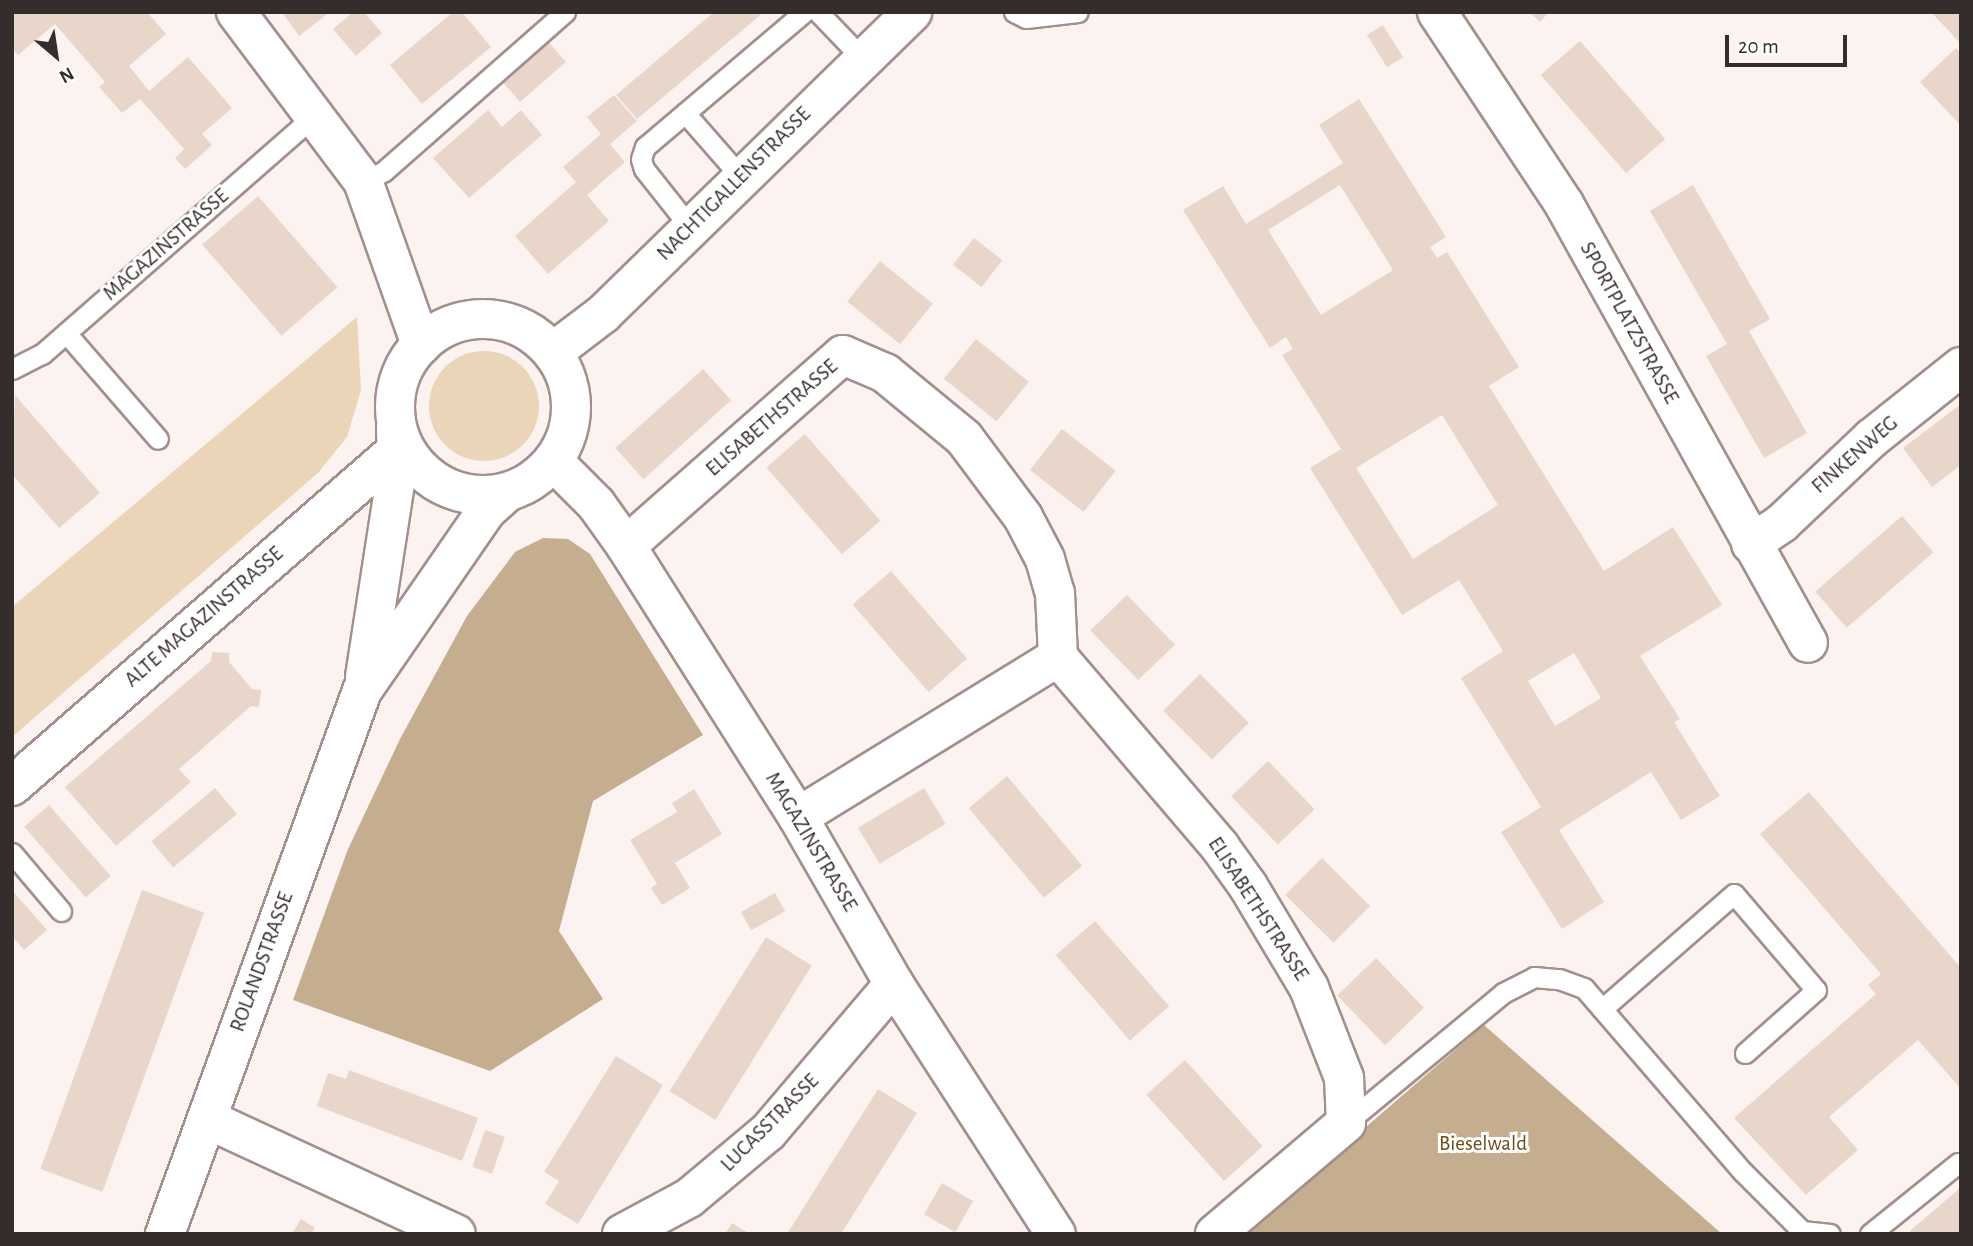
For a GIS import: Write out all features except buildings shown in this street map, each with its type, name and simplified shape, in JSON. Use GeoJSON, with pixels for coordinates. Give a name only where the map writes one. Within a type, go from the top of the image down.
{"type":"FeatureCollection","features":[{"type":"Feature","properties":{"kind":"street"},"geometry":{"type":"LineString","coordinates":[[236,12],[316,115],[362,181],[421,345]]}},
{"type":"Feature","properties":{"kind":"street","name":"NACHTIGALLENSTRASSE"},"geometry":{"type":"LineString","coordinates":[[553,352],[603,314],[912,12]]}},
{"type":"Feature","properties":{"kind":"street","name":"SPORTPLATZSTRASSE"},"geometry":{"type":"LineString","coordinates":[[1437,12],[1564,204],[1808,643]]}},
{"type":"Feature","properties":{"kind":"street"},"geometry":{"type":"LineString","coordinates":[[488,319],[524,328],[553,352],[565,372],[572,406],[565,441],[553,461],[532,481],[507,492],[468,494],[433,480],[407,452],[396,433],[400,377],[421,345],[452,324],[488,319]]}},
{"type":"Feature","properties":{"kind":"street","name":"ELISABETHSTRASSE"},"geometry":{"type":"LineString","coordinates":[[626,546],[843,355],[885,373],[964,438],[1023,517],[1045,559],[1055,593],[1058,657],[1220,846],[1280,937],[1309,988],[1343,1078],[1346,1123]]}},
{"type":"Feature","properties":{"kind":"street","name":"FINKENWEG"},"geometry":{"type":"LineString","coordinates":[[1751,544],[1782,523],[1872,438],[1961,367]]}},
{"type":"Feature","properties":{"kind":"street","name":"ROLANDSTRASSE"},"geometry":{"type":"LineString","coordinates":[[165,1234],[362,691],[396,433]]}},
{"type":"Feature","properties":{"kind":"street","name":"ALTE MAGAZINSTRASSE"},"geometry":{"type":"LineString","coordinates":[[12,786],[396,433]]}},
{"type":"Feature","properties":{"kind":"street","name":"MAGAZINSTRASSE"},"geometry":{"type":"LineString","coordinates":[[553,461],[596,504],[626,546],[798,817],[894,984],[1056,1234]]}},
{"type":"Feature","properties":{"kind":"street","name":"ROLANDSTRASSE"},"geometry":{"type":"LineString","coordinates":[[362,691],[478,521],[507,492]]}},
{"type":"Feature","properties":{"kind":"street"},"geometry":{"type":"LineString","coordinates":[[798,817],[1058,657]]}},
{"type":"Feature","properties":{"kind":"street","name":"LUCASSTRASSE"},"geometry":{"type":"LineString","coordinates":[[622,1234],[689,1198],[768,1132],[894,984]]}},
{"type":"Feature","properties":{"kind":"street"},"geometry":{"type":"LineString","coordinates":[[206,1119],[456,1234]]}},
{"type":"Feature","properties":{"kind":"street"},"geometry":{"type":"LineString","coordinates":[[1215,1234],[1346,1123]]}},
{"type":"Feature","properties":{"kind":"lane"},"geometry":{"type":"LineString","coordinates":[[362,181],[384,171],[565,12]]}},
{"type":"Feature","properties":{"kind":"lane"},"geometry":{"type":"LineString","coordinates":[[690,227],[640,159],[645,147],[804,12]]}},
{"type":"Feature","properties":{"kind":"lane"},"geometry":{"type":"LineString","coordinates":[[818,12],[862,58]]}},
{"type":"Feature","properties":{"kind":"lane"},"geometry":{"type":"LineString","coordinates":[[1014,12],[1026,18],[1078,12]]}},
{"type":"Feature","properties":{"kind":"lane"},"geometry":{"type":"LineString","coordinates":[[685,113],[741,177]]}},
{"type":"Feature","properties":{"kind":"lane","name":"MAGAZINSTRASSE"},"geometry":{"type":"LineString","coordinates":[[12,369],[42,354],[316,115]]}},
{"type":"Feature","properties":{"kind":"lane"},"geometry":{"type":"LineString","coordinates":[[66,333],[158,439]]}},
{"type":"Feature","properties":{"kind":"lane"},"geometry":{"type":"LineString","coordinates":[[12,853],[61,911]]}},
{"type":"Feature","properties":{"kind":"lane"},"geometry":{"type":"LineString","coordinates":[[1602,1009],[1734,894],[1816,990],[1745,1053]]}},
{"type":"Feature","properties":{"kind":"lane"},"geometry":{"type":"LineString","coordinates":[[1346,1123],[1503,993],[1534,977],[1559,979],[1584,988],[1753,1182],[1802,1231],[1830,1234]]}},
{"type":"Feature","properties":{"kind":"lane"},"geometry":{"type":"LineString","coordinates":[[1870,1234],[1958,1163]]}},
{"type":"Feature","properties":{"kind":"shaded area"},"geometry":{"type":"Polygon","coordinates":[[[357,317],[361,390],[347,437],[318,473],[12,737],[12,607],[357,317]]]}},
{"type":"Feature","properties":{"kind":"shaded area"},"geometry":{"type":"Polygon","coordinates":[[[484,351],[505,356],[523,367],[534,385],[539,406],[534,427],[523,445],[505,456],[484,461],[463,456],[445,445],[434,427],[429,406],[434,385],[445,367],[463,356],[484,351]]]}},
{"type":"Feature","properties":{"kind":"green space"},"geometry":{"type":"Polygon","coordinates":[[[543,538],[568,539],[590,554],[703,735],[593,801],[559,931],[603,999],[490,1071],[293,1000],[348,849],[400,739],[467,616],[515,552],[543,538]]]}},
{"type":"Feature","properties":{"kind":"green space","name":"Bieselwald"},"geometry":{"type":"Polygon","coordinates":[[[1484,1025],[1722,1234],[1242,1234],[1484,1025]]]}}]}
